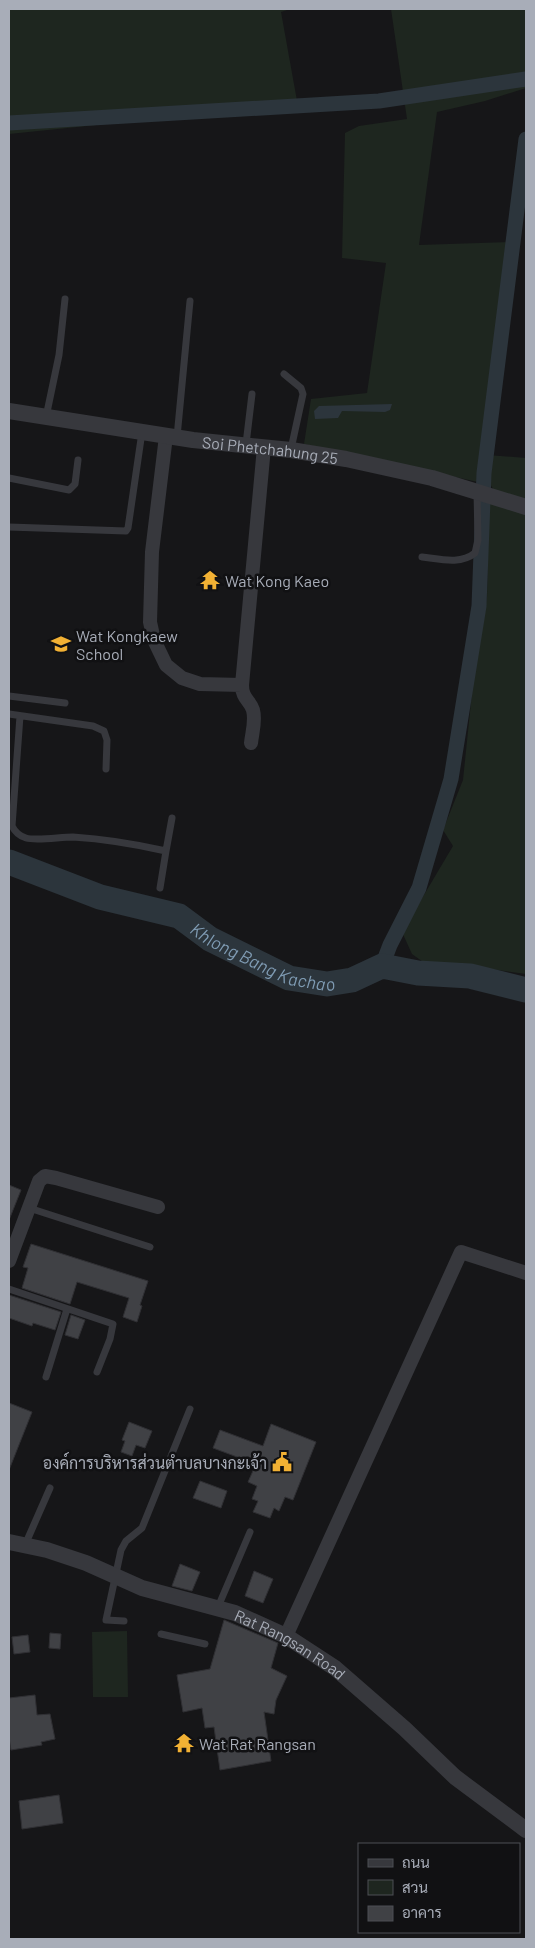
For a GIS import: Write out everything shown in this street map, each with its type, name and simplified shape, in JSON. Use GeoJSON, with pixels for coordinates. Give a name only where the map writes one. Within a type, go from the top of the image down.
{"type":"FeatureCollection","features":[{"type":"Feature","properties":{"kind":"street","name":"Soi Phetchahung 25"},"geometry":{"type":"LineString","coordinates":[[9,411],[172,437],[291,450],[392,468],[477,491],[526,507]]}},
{"type":"Feature","properties":{"kind":"street"},"geometry":{"type":"LineString","coordinates":[[172,437],[152,552],[150,622],[154,640],[166,665],[182,678],[200,684],[242,685]]}},
{"type":"Feature","properties":{"kind":"street"},"geometry":{"type":"LineString","coordinates":[[251,744],[254,719],[253,708],[242,695],[242,685],[264,447]]}},
{"type":"Feature","properties":{"kind":"street"},"geometry":{"type":"LineString","coordinates":[[9,1260],[39,1181],[45,1176],[158,1207]]}},
{"type":"Feature","properties":{"kind":"street"},"geometry":{"type":"LineString","coordinates":[[286,1636],[461,1252],[526,1273]]}},
{"type":"Feature","properties":{"kind":"street","name":"Rat Rangsan Road"},"geometry":{"type":"LineString","coordinates":[[17,1544],[47,1550],[86,1563],[115,1574],[142,1588],[235,1613],[286,1636],[334,1668],[405,1729],[455,1777],[526,1830]]}},
{"type":"Feature","properties":{"kind":"lane"},"geometry":{"type":"LineString","coordinates":[[46,417],[59,355],[65,298]]}},
{"type":"Feature","properties":{"kind":"lane"},"geometry":{"type":"LineString","coordinates":[[172,437],[190,301]]}},
{"type":"Feature","properties":{"kind":"lane"},"geometry":{"type":"LineString","coordinates":[[284,374],[302,388],[303,394],[291,450]]}},
{"type":"Feature","properties":{"kind":"lane"},"geometry":{"type":"LineString","coordinates":[[246,444],[252,394]]}},
{"type":"Feature","properties":{"kind":"lane"},"geometry":{"type":"LineString","coordinates":[[9,527],[126,531],[142,432]]}},
{"type":"Feature","properties":{"kind":"lane"},"geometry":{"type":"LineString","coordinates":[[9,478],[69,490],[75,484],[78,460]]}},
{"type":"Feature","properties":{"kind":"lane"},"geometry":{"type":"LineString","coordinates":[[422,557],[454,561],[468,559],[475,553],[478,540],[477,491]]}},
{"type":"Feature","properties":{"kind":"lane"},"geometry":{"type":"LineString","coordinates":[[9,696],[65,703]]}},
{"type":"Feature","properties":{"kind":"lane"},"geometry":{"type":"LineString","coordinates":[[9,714],[93,726],[104,731],[107,740],[106,769]]}},
{"type":"Feature","properties":{"kind":"lane"},"geometry":{"type":"LineString","coordinates":[[20,716],[12,826],[16,832],[26,838],[70,837],[98,839],[166,851]]}},
{"type":"Feature","properties":{"kind":"lane"},"geometry":{"type":"LineString","coordinates":[[160,888],[172,818]]}},
{"type":"Feature","properties":{"kind":"lane"},"geometry":{"type":"LineString","coordinates":[[29,1208],[150,1246]]}},
{"type":"Feature","properties":{"kind":"lane"},"geometry":{"type":"LineString","coordinates":[[9,1289],[113,1324],[110,1339],[97,1372]]}},
{"type":"Feature","properties":{"kind":"lane"},"geometry":{"type":"LineString","coordinates":[[46,1377],[67,1309]]}},
{"type":"Feature","properties":{"kind":"lane"},"geometry":{"type":"LineString","coordinates":[[124,1621],[106,1620],[121,1550],[126,1541],[142,1528],[190,1409]]}},
{"type":"Feature","properties":{"kind":"lane"},"geometry":{"type":"LineString","coordinates":[[17,1544],[50,1488]]}},
{"type":"Feature","properties":{"kind":"lane"},"geometry":{"type":"LineString","coordinates":[[217,1609],[250,1532]]}},
{"type":"Feature","properties":{"kind":"lane"},"geometry":{"type":"LineString","coordinates":[[161,1634],[205,1644]]}},
{"type":"Feature","properties":{"kind":"green space"},"geometry":{"type":"Polygon","coordinates":[[[9,9],[290,9],[281,12],[299,112],[116,123],[9,134],[9,9]]]}},
{"type":"Feature","properties":{"kind":"green space"},"geometry":{"type":"Polygon","coordinates":[[[391,9],[526,9],[526,88],[485,101],[437,112],[419,245],[511,242],[478,482],[304,444],[311,399],[367,393],[386,263],[342,258],[345,133],[359,126],[407,119],[391,9]]]}},
{"type":"Feature","properties":{"kind":"green space"},"geometry":{"type":"Polygon","coordinates":[[[487,455],[526,458],[526,499],[497,495],[490,484],[487,455]]]}},
{"type":"Feature","properties":{"kind":"green space"},"geometry":{"type":"Polygon","coordinates":[[[489,503],[526,514],[526,974],[483,968],[426,964],[412,954],[402,932],[453,846],[443,830],[463,780],[473,683],[487,597],[489,503]]]}},
{"type":"Feature","properties":{"kind":"green space"},"geometry":{"type":"Polygon","coordinates":[[[127,1631],[128,1697],[93,1697],[92,1632],[127,1631]]]}},
{"type":"Feature","properties":{"kind":"shaded area"},"geometry":{"type":"Polygon","coordinates":[[[392,404],[390,410],[385,412],[342,411],[338,418],[315,419],[314,411],[319,406],[392,404]]]}},
{"type":"Feature","properties":{"kind":"building"},"geometry":{"type":"Polygon","coordinates":[[[9,1185],[21,1190],[9,1220],[9,1185]]]}},
{"type":"Feature","properties":{"kind":"building"},"geometry":{"type":"Polygon","coordinates":[[[31,1244],[148,1281],[140,1305],[142,1306],[137,1322],[123,1317],[129,1298],[77,1282],[70,1304],[22,1288],[28,1268],[23,1267],[31,1244]]]}},
{"type":"Feature","properties":{"kind":"building"},"geometry":{"type":"Polygon","coordinates":[[[9,1295],[61,1312],[55,1330],[33,1323],[32,1326],[9,1318],[9,1295]]]}},
{"type":"Feature","properties":{"kind":"building"},"geometry":{"type":"Polygon","coordinates":[[[71,1315],[85,1320],[78,1339],[65,1335],[71,1315]]]}},
{"type":"Feature","properties":{"kind":"building"},"geometry":{"type":"Polygon","coordinates":[[[9,1403],[32,1412],[9,1470],[9,1403]]]}},
{"type":"Feature","properties":{"kind":"building"},"geometry":{"type":"Polygon","coordinates":[[[129,1422],[152,1431],[145,1448],[136,1445],[132,1456],[121,1452],[125,1441],[122,1440],[129,1422]]]}},
{"type":"Feature","properties":{"kind":"building","name":"องค์การบริหารส่วนตำบลบางกะเจ้า"},"geometry":{"type":"Polygon","coordinates":[[[271,1424],[316,1442],[293,1500],[285,1497],[279,1511],[274,1508],[270,1518],[253,1512],[258,1501],[252,1499],[257,1486],[248,1482],[256,1464],[213,1448],[220,1430],[263,1446],[271,1424]]]}},
{"type":"Feature","properties":{"kind":"building"},"geometry":{"type":"Polygon","coordinates":[[[200,1481],[227,1491],[221,1508],[193,1498],[200,1481]]]}},
{"type":"Feature","properties":{"kind":"building"},"geometry":{"type":"Polygon","coordinates":[[[180,1564],[200,1572],[192,1591],[172,1586],[180,1564]]]}},
{"type":"Feature","properties":{"kind":"building"},"geometry":{"type":"Polygon","coordinates":[[[254,1571],[273,1579],[263,1603],[245,1596],[254,1571]]]}},
{"type":"Feature","properties":{"kind":"building"},"geometry":{"type":"Polygon","coordinates":[[[224,1620],[278,1643],[271,1668],[287,1676],[276,1700],[274,1714],[264,1712],[271,1761],[220,1770],[214,1727],[205,1728],[202,1708],[183,1712],[177,1675],[210,1669],[224,1620]]]}},
{"type":"Feature","properties":{"kind":"building"},"geometry":{"type":"Polygon","coordinates":[[[50,1633],[61,1634],[60,1649],[49,1648],[50,1633]]]}},
{"type":"Feature","properties":{"kind":"building"},"geometry":{"type":"Polygon","coordinates":[[[28,1635],[30,1652],[14,1654],[12,1637],[28,1635]]]}},
{"type":"Feature","properties":{"kind":"building"},"geometry":{"type":"Polygon","coordinates":[[[35,1695],[37,1715],[50,1714],[55,1739],[41,1742],[42,1745],[11,1750],[9,1738],[9,1698],[35,1695]]]}},
{"type":"Feature","properties":{"kind":"building"},"geometry":{"type":"Polygon","coordinates":[[[59,1795],[63,1823],[22,1829],[19,1801],[59,1795]]]}},
{"type":"Feature","properties":{"kind":"waterway"},"geometry":{"type":"LineString","coordinates":[[9,123],[379,101],[526,79]]}},
{"type":"Feature","properties":{"kind":"waterway"},"geometry":{"type":"LineString","coordinates":[[382,966],[390,945],[419,888],[451,779],[479,606],[484,473],[526,139]]}},
{"type":"Feature","properties":{"kind":"waterway","name":"Khlong Bang Kachao"},"geometry":{"type":"LineString","coordinates":[[9,862],[100,897],[179,916],[210,939],[289,978],[327,984],[352,980],[382,966],[418,973],[470,976],[526,990]]}},
{"type":"Feature","properties":{"kind":"place","name":"Wat Kong Kaeo"},"geometry":{"type":"Point","coordinates":[210,580]}},
{"type":"Feature","properties":{"kind":"place","name":"Wat Kongkaew School"},"geometry":{"type":"Point","coordinates":[61,644]}},
{"type":"Feature","properties":{"kind":"place","name":"องค์การบริหารส่วนตำบลบางกะเจ้า"},"geometry":{"type":"Point","coordinates":[282,1462]}},
{"type":"Feature","properties":{"kind":"place","name":"Wat Rat Rangsan"},"geometry":{"type":"Point","coordinates":[184,1743]}}]}
